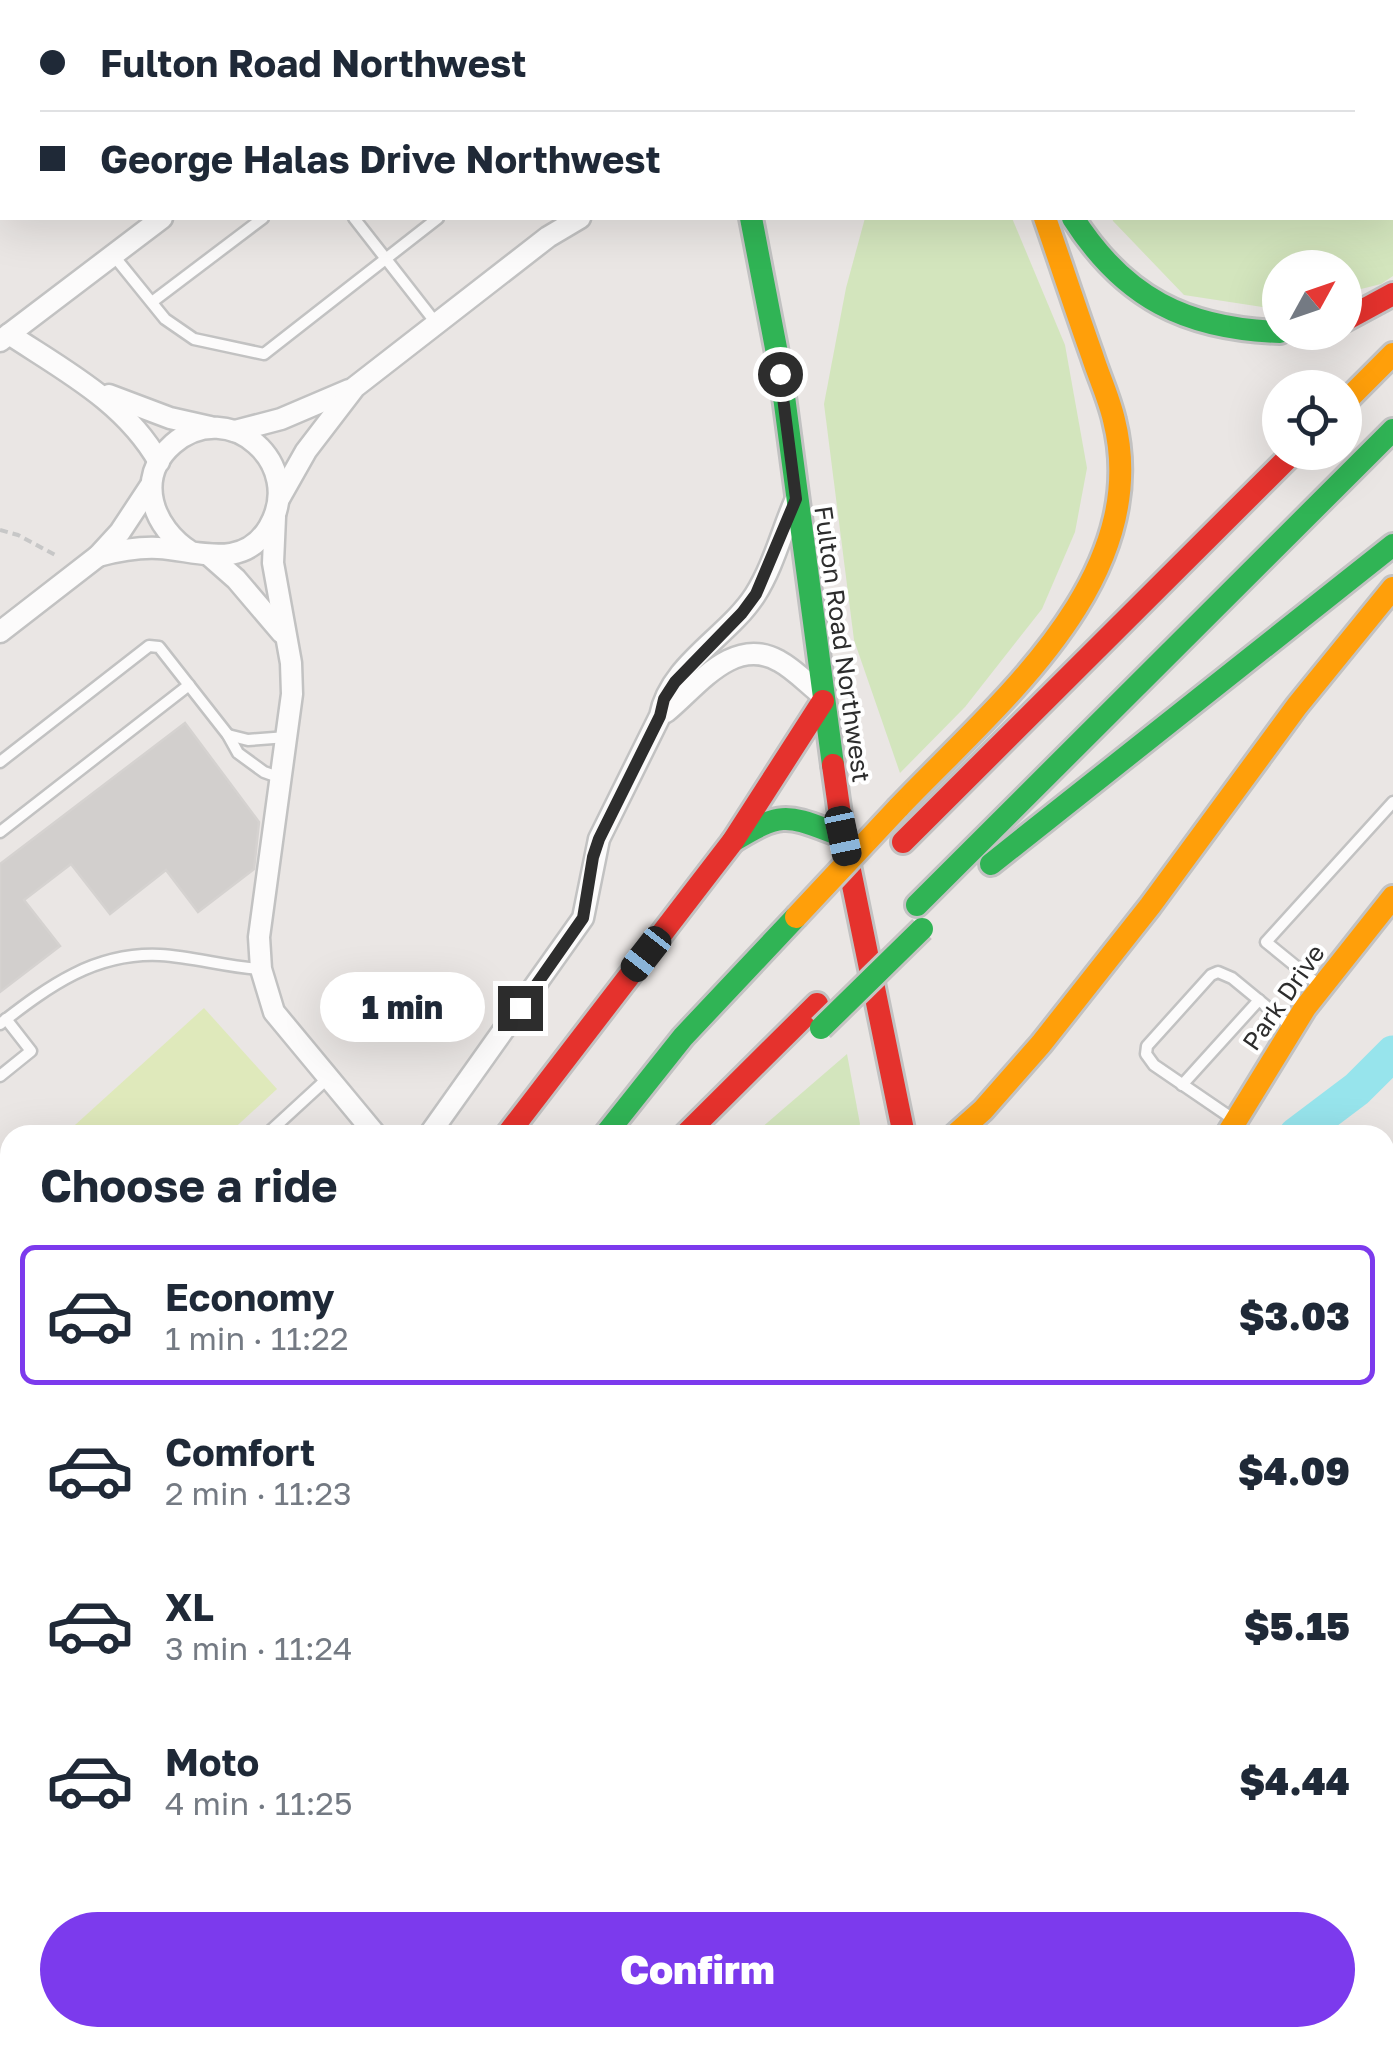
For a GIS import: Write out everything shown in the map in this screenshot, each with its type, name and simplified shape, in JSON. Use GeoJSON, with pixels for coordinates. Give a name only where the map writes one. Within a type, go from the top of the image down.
{"type":"FeatureCollection","features":[{"type":"Feature","properties":{"kind":"main road","name":"Fulton Road Northwest"},"geometry":{"type":"LineString","coordinates":[[750,220],[773,323],[843,836],[902,1125]]}},
{"type":"Feature","properties":{"kind":"main road"},"geometry":{"type":"LineString","coordinates":[[811,926],[898,808],[1066,626],[1097,575],[1117,518],[1122,486],[1116,422],[1047,220]]}},
{"type":"Feature","properties":{"kind":"main road"},"geometry":{"type":"LineString","coordinates":[[1074,220],[1096,254],[1117,275],[1165,309],[1221,329],[1262,331]]}},
{"type":"Feature","properties":{"kind":"main road"},"geometry":{"type":"LineString","coordinates":[[1362,311],[1393,294]]}},
{"type":"Feature","properties":{"kind":"main road"},"geometry":{"type":"LineString","coordinates":[[1362,385],[1393,354]]}},
{"type":"Feature","properties":{"kind":"main road"},"geometry":{"type":"LineString","coordinates":[[720,1125],[917,905],[1393,430]]}},
{"type":"Feature","properties":{"kind":"main road"},"geometry":{"type":"LineString","coordinates":[[617,1125],[811,926],[891,854],[1276,470]]}},
{"type":"Feature","properties":{"kind":"main road"},"geometry":{"type":"LineString","coordinates":[[696,1125],[1094,778],[1393,545]]}},
{"type":"Feature","properties":{"kind":"main road"},"geometry":{"type":"LineString","coordinates":[[966,1125],[1042,1044],[1172,878],[1297,706],[1393,588]]}},
{"type":"Feature","properties":{"kind":"main road"},"geometry":{"type":"LineString","coordinates":[[516,1125],[733,841],[823,698]]}},
{"type":"Feature","properties":{"kind":"main road"},"geometry":{"type":"LineString","coordinates":[[733,841],[766,820],[792,818],[843,836]]}},
{"type":"Feature","properties":{"kind":"main road","name":"Park Drive"},"geometry":{"type":"LineString","coordinates":[[1233,1125],[1320,987],[1393,896]]}},
{"type":"Feature","properties":{"kind":"street"},"geometry":{"type":"LineString","coordinates":[[159,220],[4,337],[93,389],[170,418],[235,432],[255,442],[270,458],[278,477],[273,563],[292,694],[260,938],[261,969],[274,1012],[368,1125]]}},
{"type":"Feature","properties":{"kind":"street"},"geometry":{"type":"LineString","coordinates":[[98,556],[156,548],[231,555],[250,548],[265,534],[306,451],[356,388],[548,237],[577,220]]}},
{"type":"Feature","properties":{"kind":"street"},"geometry":{"type":"LineString","coordinates":[[235,432],[282,419],[356,388]]}},
{"type":"Feature","properties":{"kind":"street"},"geometry":{"type":"LineString","coordinates":[[93,389],[136,426],[159,462]]}},
{"type":"Feature","properties":{"kind":"street"},"geometry":{"type":"LineString","coordinates":[[0,632],[98,556],[120,532],[173,444],[192,433],[213,428]]}},
{"type":"Feature","properties":{"kind":"street"},"geometry":{"type":"LineString","coordinates":[[152,482],[152,505],[160,526],[174,541],[201,554],[236,579],[284,635]]}},
{"type":"Feature","properties":{"kind":"street"},"geometry":{"type":"LineString","coordinates":[[436,1125],[583,918],[599,839],[660,716],[664,699],[675,682],[742,613],[761,584],[796,499]]}},
{"type":"Feature","properties":{"kind":"street"},"geometry":{"type":"LineString","coordinates":[[720,635],[737,656]]}},
{"type":"Feature","properties":{"kind":"street"},"geometry":{"type":"LineString","coordinates":[[660,716],[695,683],[737,656],[757,654],[774,658],[823,698]]}},
{"type":"Feature","properties":{"kind":"lane"},"geometry":{"type":"LineString","coordinates":[[152,302],[260,220]]}},
{"type":"Feature","properties":{"kind":"lane"},"geometry":{"type":"LineString","coordinates":[[356,220],[436,324]]}},
{"type":"Feature","properties":{"kind":"lane"},"geometry":{"type":"LineString","coordinates":[[113,254],[165,319],[194,338],[264,354],[435,220]]}},
{"type":"Feature","properties":{"kind":"lane"},"geometry":{"type":"LineString","coordinates":[[0,762],[149,646],[159,647],[238,753],[264,772],[282,779]]}},
{"type":"Feature","properties":{"kind":"lane"},"geometry":{"type":"LineString","coordinates":[[0,832],[188,685]]}},
{"type":"Feature","properties":{"kind":"lane"},"geometry":{"type":"LineString","coordinates":[[228,735],[248,740],[288,737]]}},
{"type":"Feature","properties":{"kind":"lane"},"geometry":{"type":"LineString","coordinates":[[1320,987],[1266,942],[1393,802]]}},
{"type":"Feature","properties":{"kind":"lane"},"geometry":{"type":"LineString","coordinates":[[0,1076],[31,1051],[3,1021],[56,981],[89,965],[123,956],[160,955],[261,969]]}},
{"type":"Feature","properties":{"kind":"lane"},"geometry":{"type":"LineString","coordinates":[[1228,1125],[1154,1065],[1146,1054],[1147,1046],[1218,972],[1232,978],[1292,1028]]}},
{"type":"Feature","properties":{"kind":"lane"},"geometry":{"type":"LineString","coordinates":[[1182,1085],[1259,1000]]}},
{"type":"Feature","properties":{"kind":"lane"},"geometry":{"type":"LineString","coordinates":[[277,1125],[328,1078]]}},
{"type":"Feature","properties":{"kind":"path"},"geometry":{"type":"LineString","coordinates":[[0,530],[57,556]]}},
{"type":"Feature","properties":{"kind":"green space"},"geometry":{"type":"Polygon","coordinates":[[[864,220],[1013,220],[1065,345],[1087,468],[1075,532],[1042,609],[965,707],[900,773],[854,640],[824,404],[846,288],[864,220]]]}},
{"type":"Feature","properties":{"kind":"green space"},"geometry":{"type":"Polygon","coordinates":[[[1113,220],[1393,220],[1393,276],[1381,284],[1362,289],[1362,250],[1262,250],[1262,307],[1184,295],[1113,220]]]}},
{"type":"Feature","properties":{"kind":"green space"},"geometry":{"type":"Polygon","coordinates":[[[204,1008],[277,1089],[238,1125],[75,1125],[204,1008]]]}},
{"type":"Feature","properties":{"kind":"green space"},"geometry":{"type":"Polygon","coordinates":[[[847,1054],[860,1125],[765,1125],[847,1054]]]}},
{"type":"Feature","properties":{"kind":"building"},"geometry":{"type":"Polygon","coordinates":[[[185,723],[259,822],[254,869],[198,912],[166,870],[110,914],[71,864],[24,900],[60,946],[0,992],[0,864],[185,723]]]}},
{"type":"Feature","properties":{"kind":"waterway"},"geometry":{"type":"LineString","coordinates":[[1309,1125],[1357,1089],[1393,1053]]}},
{"type":"Feature","properties":{"kind":"traffic: fast"},"geometry":{"type":"LineString","coordinates":[[751,220],[781,374],[833,765]]}},
{"type":"Feature","properties":{"kind":"traffic: fast"},"geometry":{"type":"LineString","coordinates":[[1074,220],[1114,269],[1160,304],[1215,324],[1262,331]]}},
{"type":"Feature","properties":{"kind":"traffic: fast"},"geometry":{"type":"LineString","coordinates":[[917,905],[1393,430]]}},
{"type":"Feature","properties":{"kind":"traffic: fast"},"geometry":{"type":"LineString","coordinates":[[991,864],[1393,545]]}},
{"type":"Feature","properties":{"kind":"traffic: fast"},"geometry":{"type":"LineString","coordinates":[[733,841],[764,824],[787,819],[843,836]]}},
{"type":"Feature","properties":{"kind":"traffic: fast"},"geometry":{"type":"LineString","coordinates":[[613,1125],[683,1037],[796,917]]}},
{"type":"Feature","properties":{"kind":"traffic: fast"},"geometry":{"type":"LineString","coordinates":[[821,1028],[922,929]]}},
{"type":"Feature","properties":{"kind":"traffic: slow"},"geometry":{"type":"LineString","coordinates":[[898,808],[1020,682],[1058,635],[1089,585],[1111,533],[1120,478],[1114,420],[1046,220]]}},
{"type":"Feature","properties":{"kind":"traffic: slow"},"geometry":{"type":"LineString","coordinates":[[1362,385],[1393,354]]}},
{"type":"Feature","properties":{"kind":"traffic: slow"},"geometry":{"type":"LineString","coordinates":[[966,1125],[1041,1044],[1150,906],[1297,706],[1393,588]]}},
{"type":"Feature","properties":{"kind":"traffic: slow"},"geometry":{"type":"LineString","coordinates":[[796,917],[898,808]]}},
{"type":"Feature","properties":{"kind":"traffic: slow"},"geometry":{"type":"LineString","coordinates":[[1233,1125],[1305,1008],[1393,897]]}},
{"type":"Feature","properties":{"kind":"traffic: jam"},"geometry":{"type":"LineString","coordinates":[[1362,311],[1393,294]]}},
{"type":"Feature","properties":{"kind":"traffic: jam"},"geometry":{"type":"LineString","coordinates":[[903,842],[1276,470]]}},
{"type":"Feature","properties":{"kind":"traffic: jam"},"geometry":{"type":"LineString","coordinates":[[515,1125],[733,841],[823,701]]}},
{"type":"Feature","properties":{"kind":"traffic: jam"},"geometry":{"type":"LineString","coordinates":[[833,765],[843,836],[902,1125]]}},
{"type":"Feature","properties":{"kind":"traffic: jam"},"geometry":{"type":"LineString","coordinates":[[695,1125],[817,1004]]}},
{"type":"Feature","properties":{"kind":"route"},"geometry":{"type":"LineString","coordinates":[[520,1008],[583,918],[599,839],[660,716],[664,699],[691,663],[756,594],[796,499],[780,374]]}}]}
